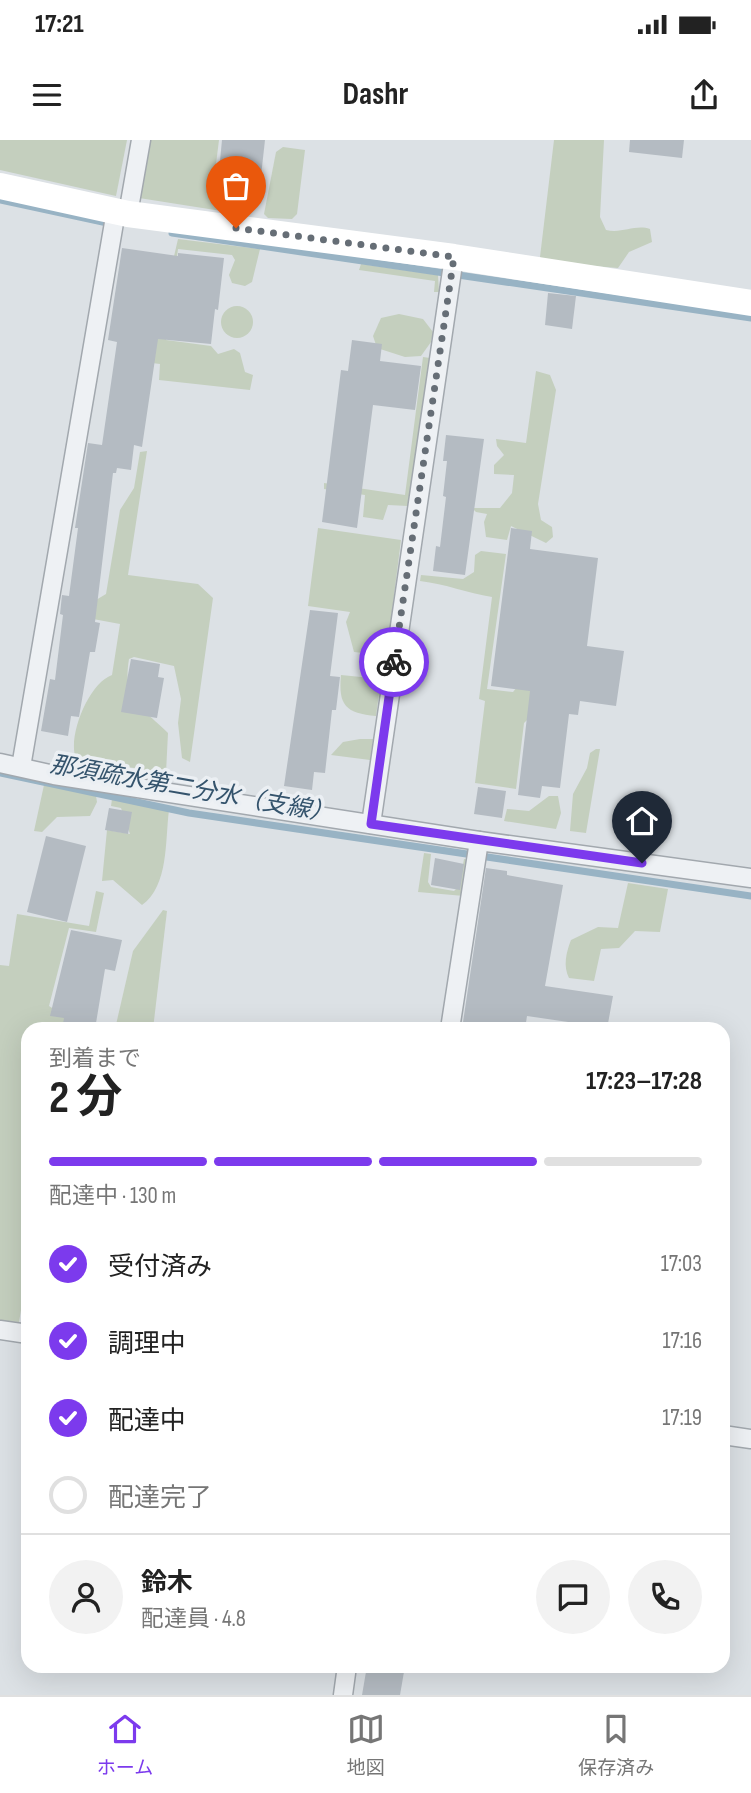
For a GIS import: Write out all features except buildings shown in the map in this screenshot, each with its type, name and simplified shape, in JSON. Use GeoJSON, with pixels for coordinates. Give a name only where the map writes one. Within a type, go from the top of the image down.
{"type":"FeatureCollection","features":[{"type":"Feature","properties":{"kind":"street"},"geometry":{"type":"LineString","coordinates":[[21,767],[122,212],[141,140]]}},
{"type":"Feature","properties":{"kind":"street"},"geometry":{"type":"LineString","coordinates":[[0,186],[122,212],[454,257],[751,303]]}},
{"type":"Feature","properties":{"kind":"street"},"geometry":{"type":"LineString","coordinates":[[371,824],[454,257]]}},
{"type":"Feature","properties":{"kind":"street"},"geometry":{"type":"LineString","coordinates":[[0,763],[479,841],[751,878]]}},
{"type":"Feature","properties":{"kind":"street"},"geometry":{"type":"LineString","coordinates":[[451,1022],[479,841]]}},
{"type":"Feature","properties":{"kind":"street"},"geometry":{"type":"LineString","coordinates":[[0,1330],[21,1333]]}},
{"type":"Feature","properties":{"kind":"street"},"geometry":{"type":"LineString","coordinates":[[730,1435],[751,1439]]}},
{"type":"Feature","properties":{"kind":"street"},"geometry":{"type":"LineString","coordinates":[[343,1695],[347,1673]]}},
{"type":"Feature","properties":{"kind":"green space"},"geometry":{"type":"Polygon","coordinates":[[[0,140],[127,140],[116,196],[0,170],[0,140]]]}},
{"type":"Feature","properties":{"kind":"green space"},"geometry":{"type":"Polygon","coordinates":[[[145,140],[219,140],[215,172],[250,199],[247,215],[139,198],[145,140]]]}},
{"type":"Feature","properties":{"kind":"green space"},"geometry":{"type":"Polygon","coordinates":[[[554,140],[604,140],[600,217],[606,230],[650,229],[652,242],[629,252],[618,268],[545,262],[540,257],[554,140]]]}},
{"type":"Feature","properties":{"kind":"green space"},"geometry":{"type":"Polygon","coordinates":[[[283,147],[305,150],[297,214],[292,219],[268,218],[264,214],[276,152],[283,147]]]}},
{"type":"Feature","properties":{"kind":"green space"},"geometry":{"type":"Polygon","coordinates":[[[178,239],[260,249],[252,282],[245,286],[232,283],[229,275],[235,260],[232,255],[178,249],[166,340],[211,346],[218,354],[234,349],[240,353],[245,372],[253,375],[250,390],[159,380],[160,364],[119,359],[169,278],[178,239]]]}},
{"type":"Feature","properties":{"kind":"green space"},"geometry":{"type":"Polygon","coordinates":[[[361,264],[438,275],[439,292],[434,292],[435,281],[359,270],[361,264]]]}},
{"type":"Feature","properties":{"kind":"green space"},"geometry":{"type":"Polygon","coordinates":[[[237,306],[249,310],[253,322],[249,334],[237,338],[225,334],[221,322],[225,310],[237,306]]]}},
{"type":"Feature","properties":{"kind":"green space"},"geometry":{"type":"Polygon","coordinates":[[[399,314],[423,319],[433,332],[431,342],[421,356],[405,357],[377,348],[373,336],[381,318],[399,314]]]}},
{"type":"Feature","properties":{"kind":"green space"},"geometry":{"type":"Polygon","coordinates":[[[423,357],[430,358],[408,506],[388,505],[383,520],[363,517],[365,495],[324,489],[324,483],[405,495],[423,357]]]}},
{"type":"Feature","properties":{"kind":"green space"},"geometry":{"type":"Polygon","coordinates":[[[536,371],[550,375],[556,390],[538,504],[541,520],[552,527],[553,537],[546,543],[511,526],[507,540],[486,537],[484,522],[487,514],[476,512],[472,508],[500,508],[512,493],[514,475],[494,474],[494,465],[504,455],[497,446],[496,439],[526,443],[536,371]]]}},
{"type":"Feature","properties":{"kind":"green space"},"geometry":{"type":"Polygon","coordinates":[[[147,451],[128,575],[198,584],[213,598],[190,762],[182,758],[178,723],[181,699],[174,666],[134,657],[129,659],[128,685],[131,694],[142,709],[168,733],[166,773],[76,759],[74,749],[77,724],[88,699],[103,680],[112,675],[120,624],[93,619],[96,600],[106,594],[120,510],[134,488],[140,452],[147,451]]]}},
{"type":"Feature","properties":{"kind":"green space"},"geometry":{"type":"Polygon","coordinates":[[[318,528],[401,540],[387,651],[382,655],[354,652],[346,622],[350,612],[308,606],[318,528]]]}},
{"type":"Feature","properties":{"kind":"green space"},"geometry":{"type":"Polygon","coordinates":[[[481,551],[506,554],[487,689],[513,692],[521,682],[538,683],[530,717],[524,723],[516,789],[475,783],[485,701],[479,699],[492,597],[420,581],[421,575],[463,579],[474,572],[475,555],[481,551]]]}},
{"type":"Feature","properties":{"kind":"green space"},"geometry":{"type":"Polygon","coordinates":[[[341,675],[381,679],[376,716],[357,713],[346,706],[341,694],[341,675]]]}},
{"type":"Feature","properties":{"kind":"green space"},"geometry":{"type":"Polygon","coordinates":[[[373,739],[370,760],[331,755],[343,742],[373,739]]]}},
{"type":"Feature","properties":{"kind":"green space"},"geometry":{"type":"Polygon","coordinates":[[[600,749],[586,833],[570,831],[573,794],[587,768],[590,753],[600,749]]]}},
{"type":"Feature","properties":{"kind":"green space"},"geometry":{"type":"Polygon","coordinates":[[[44,785],[96,796],[97,802],[90,816],[57,817],[42,832],[34,831],[44,785]]]}},
{"type":"Feature","properties":{"kind":"green space"},"geometry":{"type":"Polygon","coordinates":[[[549,796],[558,796],[561,813],[556,829],[504,821],[507,809],[529,811],[549,796]]]}},
{"type":"Feature","properties":{"kind":"green space"},"geometry":{"type":"Polygon","coordinates":[[[112,799],[169,810],[161,875],[151,897],[142,905],[113,880],[102,881],[107,830],[130,834],[121,808],[111,806],[112,799]]]}},
{"type":"Feature","properties":{"kind":"green space"},"geometry":{"type":"Polygon","coordinates":[[[424,853],[431,854],[428,882],[431,887],[454,891],[459,886],[464,859],[470,860],[464,896],[418,892],[424,853]]]}},
{"type":"Feature","properties":{"kind":"green space"},"geometry":{"type":"Polygon","coordinates":[[[628,883],[668,889],[660,932],[635,931],[619,948],[601,949],[594,981],[569,978],[566,959],[571,940],[598,927],[618,928],[628,883]]]}},
{"type":"Feature","properties":{"kind":"green space"},"geometry":{"type":"Polygon","coordinates":[[[96,891],[104,893],[96,932],[69,928],[49,1006],[72,1022],[21,1022],[21,1310],[19,1322],[0,1321],[0,965],[9,966],[17,914],[89,926],[96,891]]]}},
{"type":"Feature","properties":{"kind":"green space"},"geometry":{"type":"Polygon","coordinates":[[[163,910],[167,911],[154,1022],[117,1022],[133,951],[163,910]]]}},
{"type":"Feature","properties":{"kind":"waterway","name":"那須疏水第二分水（支線）"},"geometry":{"type":"LineString","coordinates":[[0,200],[112,224]]}},
{"type":"Feature","properties":{"kind":"waterway","name":"那須疏水第二分水（支線）"},"geometry":{"type":"LineString","coordinates":[[172,233],[751,318]]}},
{"type":"Feature","properties":{"kind":"waterway","name":"那須疏水第二分水（支線）"},"geometry":{"type":"LineString","coordinates":[[0,773],[189,813],[751,896]]}},
{"type":"Feature","properties":{"kind":"way so far"},"geometry":{"type":"LineString","coordinates":[[236,228],[454,257],[394,662]]}},
{"type":"Feature","properties":{"kind":"route"},"geometry":{"type":"LineString","coordinates":[[394,662],[371,824],[642,863]]}}]}
